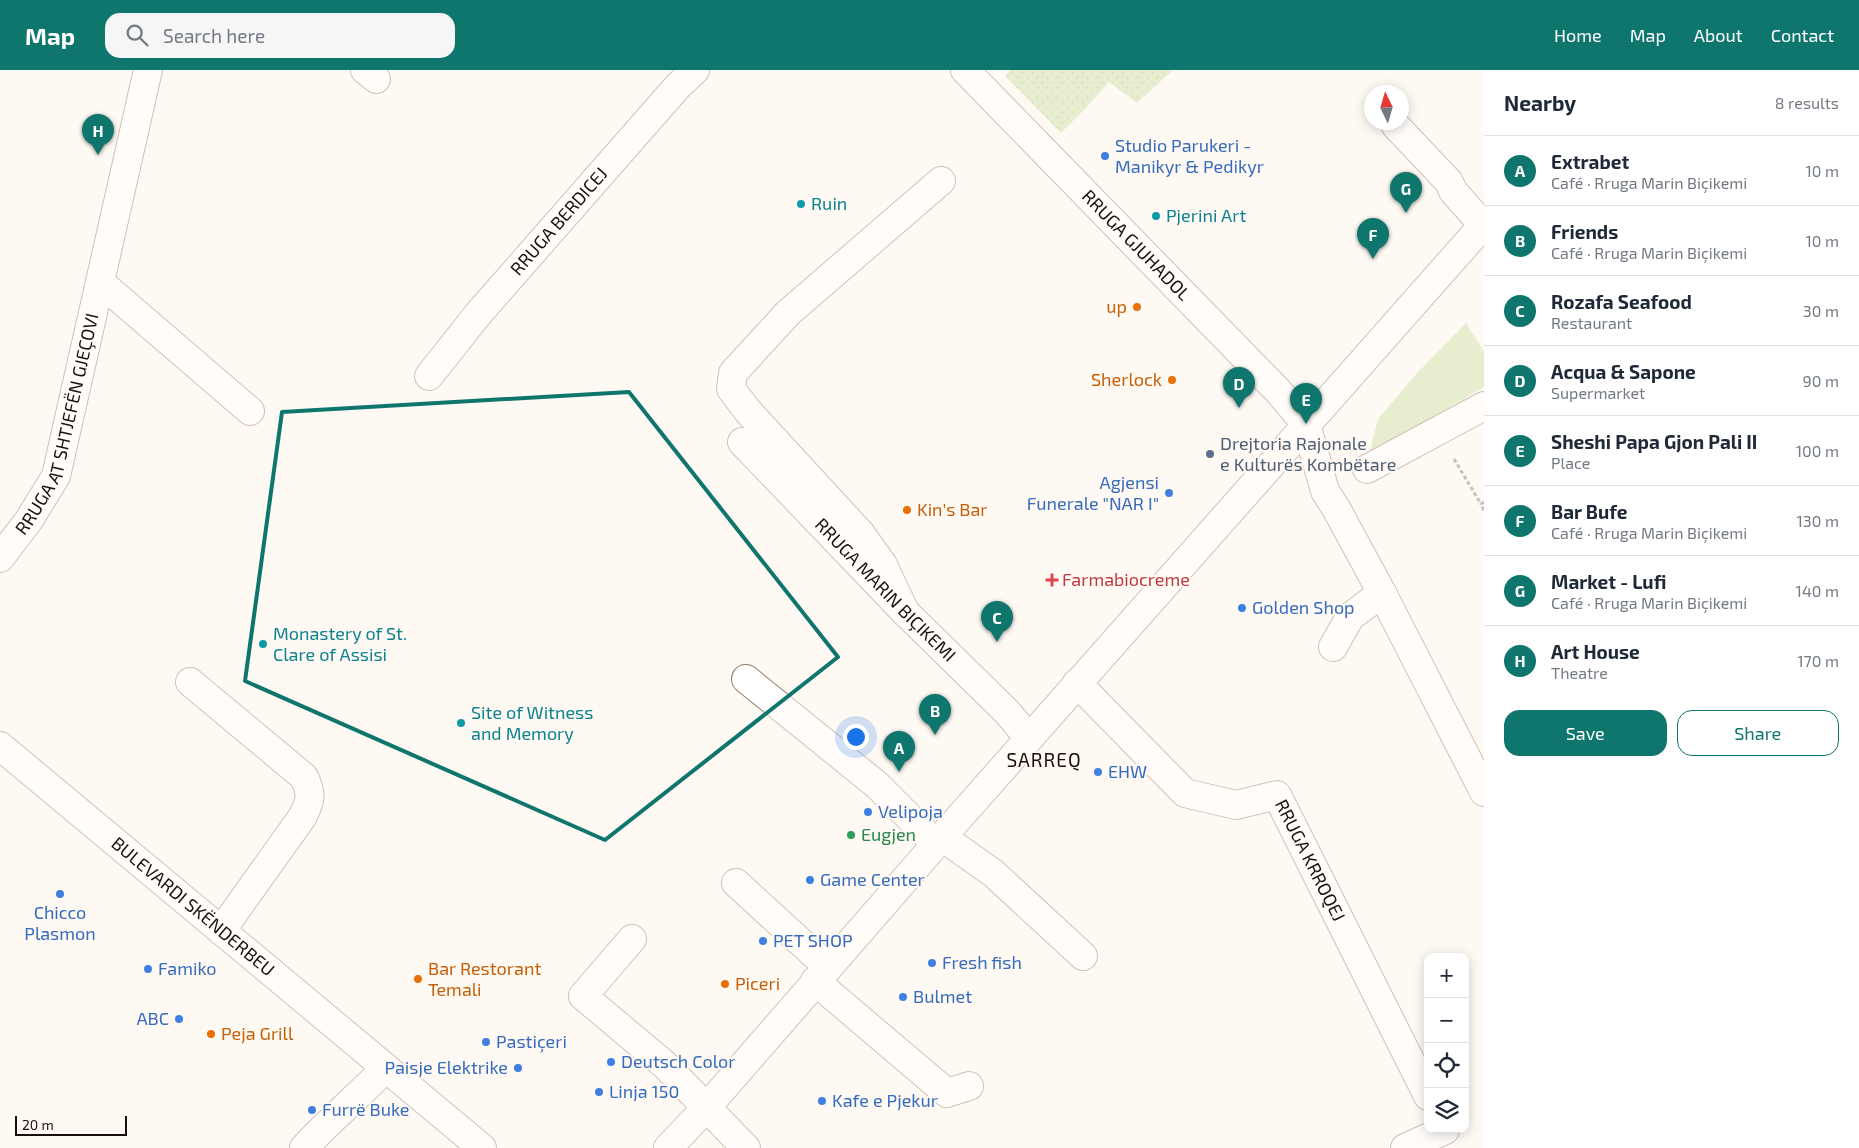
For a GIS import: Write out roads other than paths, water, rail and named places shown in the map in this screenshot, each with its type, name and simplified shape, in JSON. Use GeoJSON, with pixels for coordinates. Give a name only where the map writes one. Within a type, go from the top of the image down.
{"type":"FeatureCollection","features":[{"type":"Feature","properties":{"kind":"street","name":"RRUGA AT SHTJEFËN GJEÇOVI"},"geometry":{"type":"LineString","coordinates":[[0,558],[29,520],[56,476],[148,70]]}},
{"type":"Feature","properties":{"kind":"street","name":"RRUGA BERDICEJ"},"geometry":{"type":"LineString","coordinates":[[429,376],[485,306],[678,86],[695,70]]}},
{"type":"Feature","properties":{"kind":"street","name":"RRUGA GJUHADOL"},"geometry":{"type":"LineString","coordinates":[[978,74],[1278,391],[1306,424]]}},
{"type":"Feature","properties":{"kind":"street"},"geometry":{"type":"LineString","coordinates":[[668,1148],[706,1108],[1077,683],[1484,224],[1453,190],[1449,182],[1400,130]]}},
{"type":"Feature","properties":{"kind":"street"},"geometry":{"type":"LineString","coordinates":[[905,612],[883,565],[861,534],[747,410],[731,389],[733,373],[788,313],[941,182]]}},
{"type":"Feature","properties":{"kind":"street","name":"RRUGA AT SHTJEFËN GJEÇOVI"},"geometry":{"type":"LineString","coordinates":[[100,282],[250,411]]}},
{"type":"Feature","properties":{"kind":"street"},"geometry":{"type":"LineString","coordinates":[[1367,469],[1484,406]]}},
{"type":"Feature","properties":{"kind":"street"},"geometry":{"type":"LineString","coordinates":[[1306,424],[1325,492],[1337,510],[1382,594],[1484,792]]}},
{"type":"Feature","properties":{"kind":"street","name":"RRUGA MARIN BIÇIKEMI"},"geometry":{"type":"LineString","coordinates":[[742,442],[905,612],[972,676],[1030,738]]}},
{"type":"Feature","properties":{"kind":"street"},"geometry":{"type":"LineString","coordinates":[[1333,647],[1350,617],[1382,594]]}},
{"type":"Feature","properties":{"kind":"street"},"geometry":{"type":"LineString","coordinates":[[746,678],[876,785],[939,840],[993,873],[1083,956]]}},
{"type":"Feature","properties":{"kind":"street"},"geometry":{"type":"LineString","coordinates":[[190,682],[304,777],[309,789],[310,800],[303,816],[222,931]]}},
{"type":"Feature","properties":{"kind":"street","name":"RRUGA KRROQEJ"},"geometry":{"type":"LineString","coordinates":[[1077,683],[1185,793],[1236,805],[1277,795],[1424,1088]]}},
{"type":"Feature","properties":{"kind":"street","name":"BULEVARDI SKËNDERBEU"},"geometry":{"type":"LineString","coordinates":[[0,746],[482,1148]]}},
{"type":"Feature","properties":{"kind":"street"},"geometry":{"type":"LineString","coordinates":[[736,883],[866,1025],[947,1093],[969,1086]]}},
{"type":"Feature","properties":{"kind":"street"},"geometry":{"type":"LineString","coordinates":[[632,940],[584,996],[664,1064],[746,1148]]}},
{"type":"Feature","properties":{"kind":"street"},"geometry":{"type":"LineString","coordinates":[[304,1148],[331,1119],[353,1102],[386,1068]]}},
{"type":"Feature","properties":{"kind":"street"},"geometry":{"type":"LineString","coordinates":[[1405,1148],[1448,1136]]}},
{"type":"Feature","properties":{"kind":"place","name":"Art House"},"geometry":{"type":"Point","coordinates":[98,155]}},
{"type":"Feature","properties":{"kind":"place","name":"Studio Parukeri - Manikyr & Pedikyr"},"geometry":{"type":"Point","coordinates":[1105,156]}},
{"type":"Feature","properties":{"kind":"place","name":"Ruin"},"geometry":{"type":"Point","coordinates":[801,204]}},
{"type":"Feature","properties":{"kind":"place","name":"Market - Lufi"},"geometry":{"type":"Point","coordinates":[1406,213]}},
{"type":"Feature","properties":{"kind":"place","name":"Pjerini Art"},"geometry":{"type":"Point","coordinates":[1156,216]}},
{"type":"Feature","properties":{"kind":"place","name":"Bar Bufe"},"geometry":{"type":"Point","coordinates":[1373,259]}},
{"type":"Feature","properties":{"kind":"place","name":"up"},"geometry":{"type":"Point","coordinates":[1137,307]}},
{"type":"Feature","properties":{"kind":"place","name":"Sherlock"},"geometry":{"type":"Point","coordinates":[1172,380]}},
{"type":"Feature","properties":{"kind":"place","name":"Acqua & Sapone"},"geometry":{"type":"Point","coordinates":[1239,408]}},
{"type":"Feature","properties":{"kind":"place","name":"Sheshi Papa Gjon Pali II"},"geometry":{"type":"Point","coordinates":[1306,424]}},
{"type":"Feature","properties":{"kind":"place","name":"Drejtoria Rajonale e Kulturës Kombëtare"},"geometry":{"type":"Point","coordinates":[1210,454]}},
{"type":"Feature","properties":{"kind":"place","name":"Agjensi Funerale \"NAR I\""},"geometry":{"type":"Point","coordinates":[1169,493]}},
{"type":"Feature","properties":{"kind":"place","name":"Kin's Bar"},"geometry":{"type":"Point","coordinates":[907,510]}},
{"type":"Feature","properties":{"kind":"place","name":"Farmabiocreme"},"geometry":{"type":"Point","coordinates":[1052,580]}},
{"type":"Feature","properties":{"kind":"place","name":"Golden Shop"},"geometry":{"type":"Point","coordinates":[1242,608]}},
{"type":"Feature","properties":{"kind":"place","name":"Rozafa Seafood"},"geometry":{"type":"Point","coordinates":[997,642]}},
{"type":"Feature","properties":{"kind":"place","name":"Monastery of St. Clare of Assisi"},"geometry":{"type":"Point","coordinates":[263,644]}},
{"type":"Feature","properties":{"kind":"place","name":"Site of Witness and Memory"},"geometry":{"type":"Point","coordinates":[461,723]}},
{"type":"Feature","properties":{"kind":"place","name":"Friends"},"geometry":{"type":"Point","coordinates":[935,735]}},
{"type":"Feature","properties":{"kind":"place","name":"Extrabet"},"geometry":{"type":"Point","coordinates":[899,772]}},
{"type":"Feature","properties":{"kind":"place","name":"EHW"},"geometry":{"type":"Point","coordinates":[1098,772]}},
{"type":"Feature","properties":{"kind":"place","name":"Velipoja"},"geometry":{"type":"Point","coordinates":[868,812]}},
{"type":"Feature","properties":{"kind":"place","name":"Eugjen"},"geometry":{"type":"Point","coordinates":[851,835]}},
{"type":"Feature","properties":{"kind":"place","name":"Game Center"},"geometry":{"type":"Point","coordinates":[810,880]}},
{"type":"Feature","properties":{"kind":"place","name":"Chicco Plasmon"},"geometry":{"type":"Point","coordinates":[60,894]}},
{"type":"Feature","properties":{"kind":"place","name":"PET SHOP"},"geometry":{"type":"Point","coordinates":[763,941]}},
{"type":"Feature","properties":{"kind":"place","name":"Fresh fish"},"geometry":{"type":"Point","coordinates":[932,963]}},
{"type":"Feature","properties":{"kind":"place","name":"Famiko"},"geometry":{"type":"Point","coordinates":[148,969]}},
{"type":"Feature","properties":{"kind":"place","name":"Bar Restorant Temali"},"geometry":{"type":"Point","coordinates":[418,979]}},
{"type":"Feature","properties":{"kind":"place","name":"Piceri"},"geometry":{"type":"Point","coordinates":[725,984]}},
{"type":"Feature","properties":{"kind":"place","name":"Bulmet"},"geometry":{"type":"Point","coordinates":[903,997]}},
{"type":"Feature","properties":{"kind":"place","name":"ABC"},"geometry":{"type":"Point","coordinates":[179,1019]}},
{"type":"Feature","properties":{"kind":"place","name":"Peja Grill"},"geometry":{"type":"Point","coordinates":[211,1034]}},
{"type":"Feature","properties":{"kind":"place","name":"Pastiçeri"},"geometry":{"type":"Point","coordinates":[486,1042]}},
{"type":"Feature","properties":{"kind":"place","name":"Deutsch Color"},"geometry":{"type":"Point","coordinates":[611,1062]}},
{"type":"Feature","properties":{"kind":"place","name":"Paisje Elektrike"},"geometry":{"type":"Point","coordinates":[518,1068]}},
{"type":"Feature","properties":{"kind":"place","name":"Linja 150"},"geometry":{"type":"Point","coordinates":[599,1092]}},
{"type":"Feature","properties":{"kind":"place","name":"Kafe e Pjekur"},"geometry":{"type":"Point","coordinates":[822,1101]}},
{"type":"Feature","properties":{"kind":"place","name":"Furrë Buke"},"geometry":{"type":"Point","coordinates":[312,1110]}},
{"type":"Feature","properties":{"kind":"district","name":"SARREQ"},"geometry":{"type":"Point","coordinates":[1044,760]}}]}
